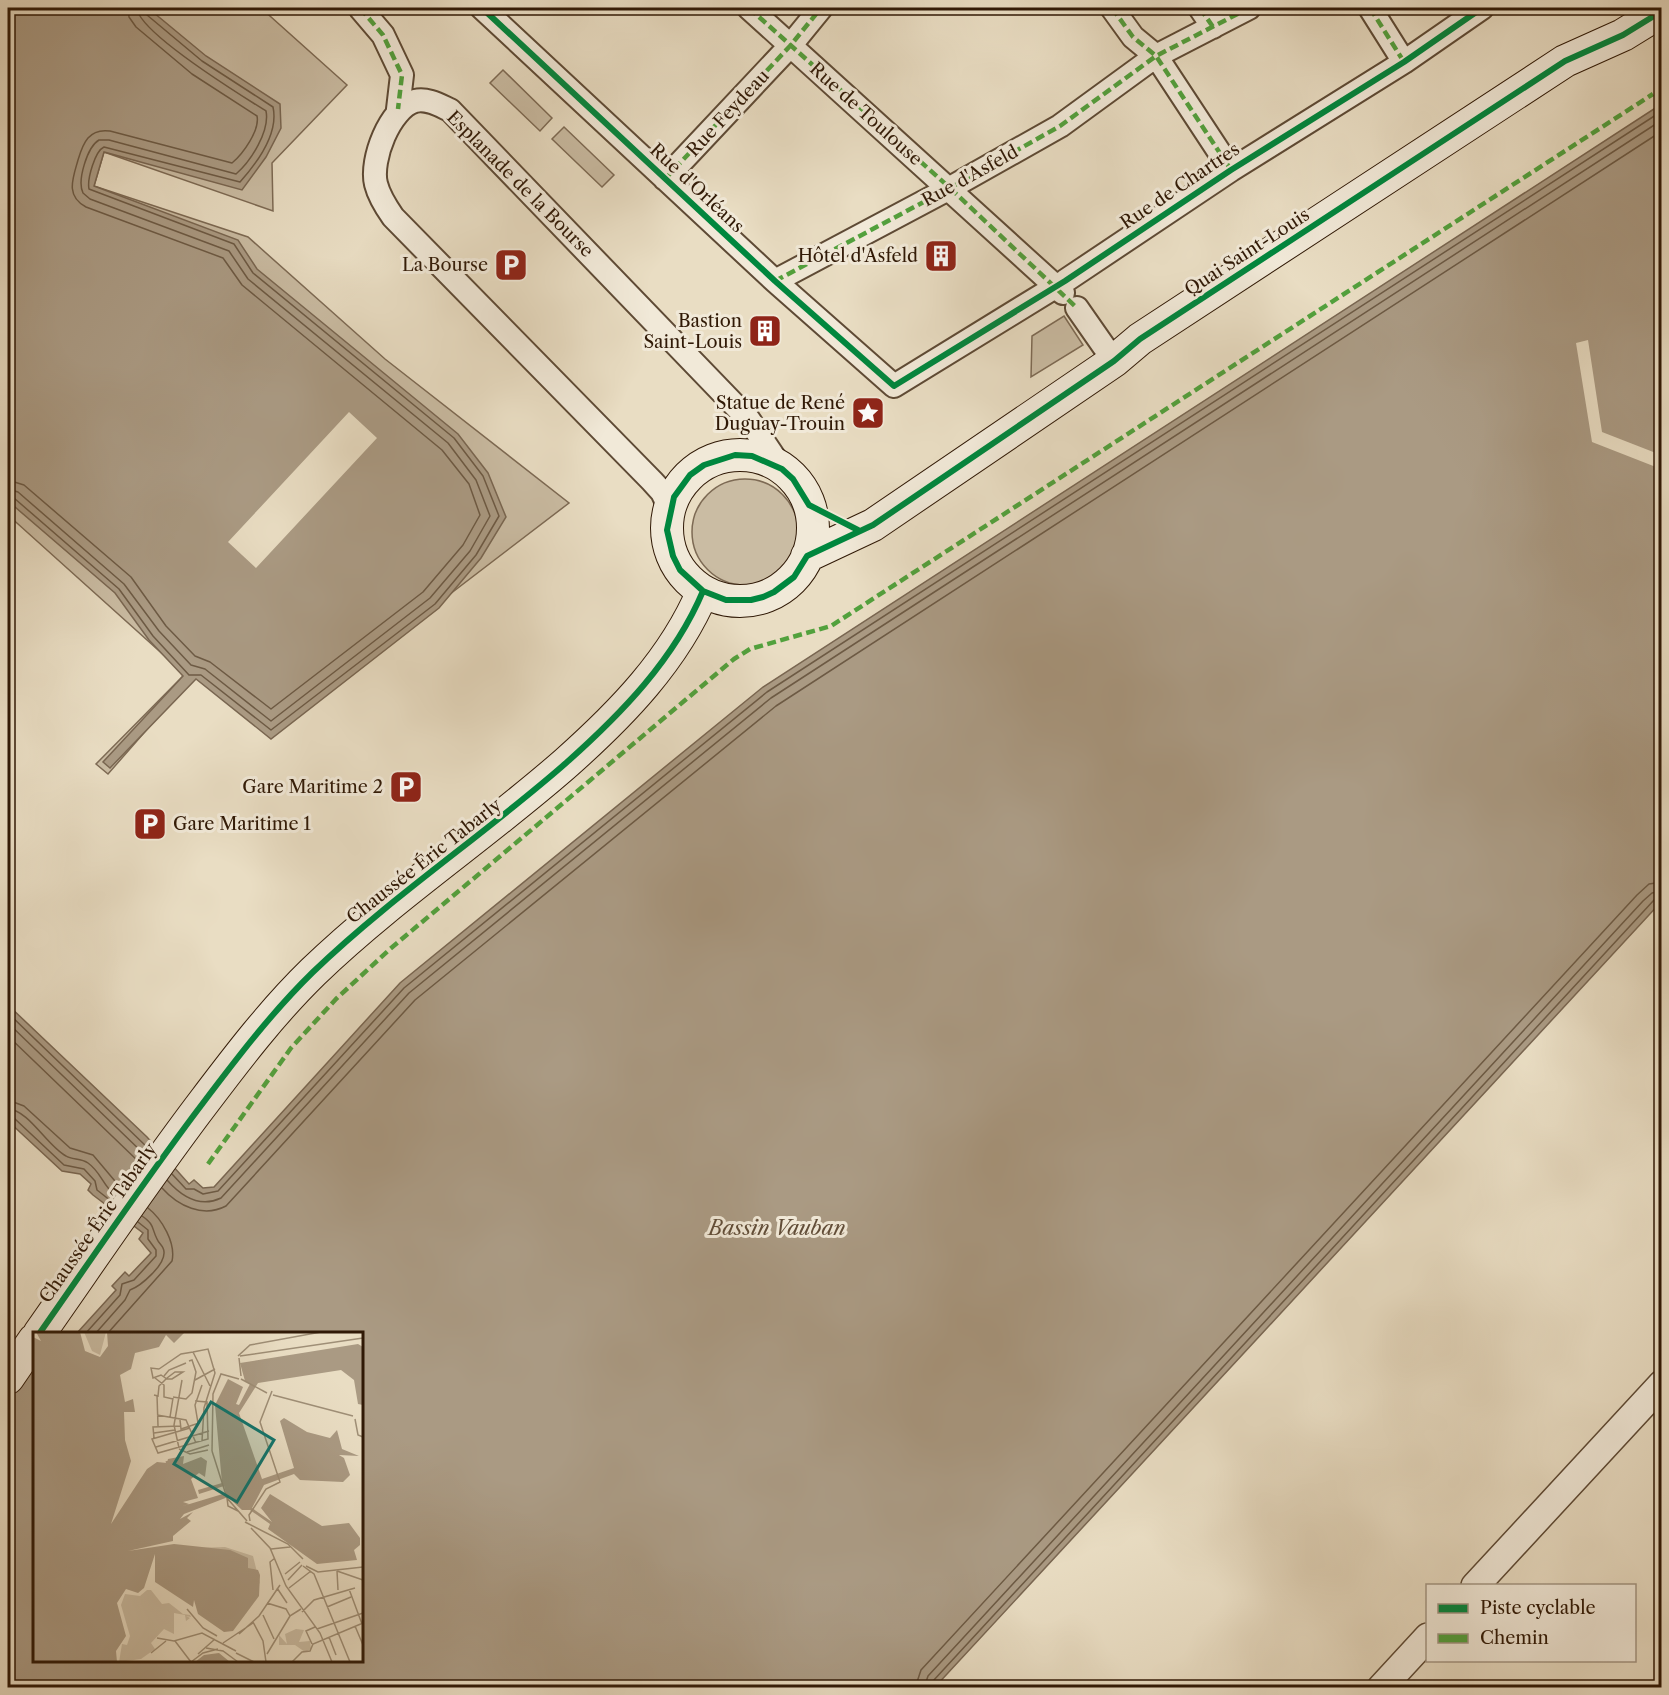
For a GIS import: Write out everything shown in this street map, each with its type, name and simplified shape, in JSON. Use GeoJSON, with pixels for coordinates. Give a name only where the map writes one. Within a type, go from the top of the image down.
{"type":"FeatureCollection","features":[{"type":"Feature","properties":{"kind":"main road","name":"Quai Saint-Louis"},"geometry":{"type":"LineString","coordinates":[[807,556],[873,525],[1114,361],[1140,339],[1565,61],[1623,35],[1662,11]]}},
{"type":"Feature","properties":{"kind":"main road"},"geometry":{"type":"LineString","coordinates":[[752,456],[782,469],[793,479],[809,505],[813,531],[807,556],[789,581],[763,597],[732,601],[703,591],[690,582],[673,556],[667,530],[674,496],[690,475],[719,459],[752,456]]}},
{"type":"Feature","properties":{"kind":"main road"},"geometry":{"type":"LineString","coordinates":[[809,505],[858,531]]}},
{"type":"Feature","properties":{"kind":"main road","name":"Chaussée Éric Tabarly"},"geometry":{"type":"LineString","coordinates":[[40,1332],[171,1147],[237,1058],[276,1011],[312,973],[357,932],[515,807],[604,729],[656,671],[690,621],[703,591]]}},
{"type":"Feature","properties":{"kind":"main road"},"geometry":{"type":"LineString","coordinates":[[8,1378],[33,1341]]}},
{"type":"Feature","properties":{"kind":"street"},"geometry":{"type":"LineString","coordinates":[[360,8],[383,35],[402,75],[399,109],[387,130],[376,168],[376,183],[393,217],[652,481],[662,492],[670,509]]}},
{"type":"Feature","properties":{"kind":"street","name":"Rue d'Orléans"},"geometry":{"type":"LineString","coordinates":[[482,8],[775,280],[894,386]]}},
{"type":"Feature","properties":{"kind":"street","name":"Rue de Toulouse"},"geometry":{"type":"LineString","coordinates":[[749,8],[950,188],[1066,296],[1114,361]]}},
{"type":"Feature","properties":{"kind":"street","name":"Rue Feydeau"},"geometry":{"type":"LineString","coordinates":[[665,179],[790,46],[821,8]]}},
{"type":"Feature","properties":{"kind":"street"},"geometry":{"type":"LineString","coordinates":[[1112,8],[1133,37],[1156,56],[1231,170]]}},
{"type":"Feature","properties":{"kind":"street"},"geometry":{"type":"LineString","coordinates":[[1200,8],[1214,27]]}},
{"type":"Feature","properties":{"kind":"street","name":"Rue d'Asfeld"},"geometry":{"type":"LineString","coordinates":[[775,280],[950,188],[1060,126],[1156,56],[1249,8]]}},
{"type":"Feature","properties":{"kind":"street"},"geometry":{"type":"LineString","coordinates":[[1370,8],[1404,62]]}},
{"type":"Feature","properties":{"kind":"street","name":"Rue de Chartres"},"geometry":{"type":"LineString","coordinates":[[894,386],[1066,296],[1231,170],[1404,62],[1482,8]]}},
{"type":"Feature","properties":{"kind":"street","name":"Esplanade de la Bourse"},"geometry":{"type":"LineString","coordinates":[[399,109],[415,101],[428,101],[450,110],[749,420],[782,469]]}},
{"type":"Feature","properties":{"kind":"street"},"geometry":{"type":"LineString","coordinates":[[1477,1584],[1662,1384]]}},
{"type":"Feature","properties":{"kind":"street"},"geometry":{"type":"LineString","coordinates":[[1381,1688],[1426,1639]]}},
{"type":"Feature","properties":{"kind":"shaded area"},"geometry":{"type":"Polygon","coordinates":[[[8,8],[261,8],[347,85],[272,163],[273,211],[104,152],[94,186],[248,237],[385,359],[569,503],[271,731],[199,675],[178,694],[108,774],[96,764],[183,676],[177,667],[8,515],[8,454],[76,185],[8,8]]]}},
{"type":"Feature","properties":{"kind":"shaded area"},"geometry":{"type":"Polygon","coordinates":[[[503,70],[552,118],[540,131],[490,83],[503,70]]]}},
{"type":"Feature","properties":{"kind":"shaded area"},"geometry":{"type":"Polygon","coordinates":[[[564,127],[614,175],[602,187],[552,139],[564,127]]]}},
{"type":"Feature","properties":{"kind":"shaded area"},"geometry":{"type":"Polygon","coordinates":[[[1064,316],[1083,345],[1031,377],[1032,336],[1064,316]]]}},
{"type":"Feature","properties":{"kind":"shaded area"},"geometry":{"type":"Polygon","coordinates":[[[745,479],[765,483],[783,494],[794,512],[798,532],[794,552],[783,570],[765,581],[745,585],[725,581],[707,570],[696,552],[692,532],[696,512],[707,494],[725,483],[745,479]]]}},
{"type":"Feature","properties":{"kind":"water"},"geometry":{"type":"Polygon","coordinates":[[[8,8],[148,8],[206,56],[280,104],[281,128],[266,157],[242,190],[104,152],[94,186],[238,240],[257,269],[458,434],[488,473],[506,517],[481,558],[439,608],[271,739],[196,679],[110,768],[103,762],[183,676],[149,640],[115,593],[8,501],[8,8]]]}},
{"type":"Feature","properties":{"kind":"water","name":"Bassin Vauban"},"geometry":{"type":"Polygon","coordinates":[[[1657,101],[1661,101],[1661,902],[935,1687],[8,1687],[8,1348],[33,1367],[33,1662],[363,1662],[363,1332],[78,1332],[116,1290],[112,1286],[125,1272],[129,1276],[151,1253],[139,1239],[143,1233],[93,1195],[88,1190],[91,1184],[80,1174],[62,1171],[8,1121],[8,1005],[147,1137],[189,1184],[194,1180],[203,1188],[214,1187],[400,983],[763,687],[1657,107],[1657,101]]]}},
{"type":"Feature","properties":{"kind":"pier"},"geometry":{"type":"Polygon","coordinates":[[[1588,340],[1602,432],[1661,455],[1661,469],[1592,442],[1576,343],[1588,340]]]}},
{"type":"Feature","properties":{"kind":"pier"},"geometry":{"type":"Polygon","coordinates":[[[349,412],[377,438],[256,568],[228,542],[349,412]]]}},
{"type":"Feature","properties":{"kind":"marked path"},"geometry":{"type":"LineString","coordinates":[[360,8],[383,35],[402,75],[398,109]]}},
{"type":"Feature","properties":{"kind":"marked path"},"geometry":{"type":"LineString","coordinates":[[749,8],[950,188],[1077,308]]}},
{"type":"Feature","properties":{"kind":"marked path"},"geometry":{"type":"LineString","coordinates":[[665,179],[790,46],[821,8]]}},
{"type":"Feature","properties":{"kind":"marked path"},"geometry":{"type":"LineString","coordinates":[[1112,8],[1133,37],[1156,56],[1231,170]]}},
{"type":"Feature","properties":{"kind":"marked path"},"geometry":{"type":"LineString","coordinates":[[1200,8],[1213,27]]}},
{"type":"Feature","properties":{"kind":"marked path"},"geometry":{"type":"LineString","coordinates":[[775,281],[950,188],[1060,126],[1156,56],[1249,8]]}},
{"type":"Feature","properties":{"kind":"marked path"},"geometry":{"type":"LineString","coordinates":[[1370,8],[1404,62]]}},
{"type":"Feature","properties":{"kind":"marked path"},"geometry":{"type":"LineString","coordinates":[[208,1164],[291,1048],[336,999],[390,949],[734,659],[750,649],[831,626],[1653,94]]}},
{"type":"Feature","properties":{"kind":"cycle path"},"geometry":{"type":"LineString","coordinates":[[482,8],[775,281],[894,386],[1065,281],[1231,170],[1404,62],[1482,8]]}},
{"type":"Feature","properties":{"kind":"cycle path"},"geometry":{"type":"LineString","coordinates":[[858,530],[809,505],[793,479],[782,469],[752,456],[735,455],[704,465],[690,475],[674,497],[667,530],[673,556],[680,570],[703,591],[726,600],[751,600],[774,592],[794,577],[807,556],[873,525],[1114,361],[1140,339],[1565,61],[1623,35],[1662,11]]}},
{"type":"Feature","properties":{"kind":"cycle path"},"geometry":{"type":"LineString","coordinates":[[40,1332],[182,1131],[242,1052],[283,1003],[313,972],[374,917],[535,790],[607,725],[661,663],[677,640],[703,591]]}},
{"type":"Feature","properties":{"kind":"place","name":"Hôtel d'Asfeld"},"geometry":{"type":"Point","coordinates":[941,256]}},
{"type":"Feature","properties":{"kind":"place","name":"La Bourse"},"geometry":{"type":"Point","coordinates":[511,265]}},
{"type":"Feature","properties":{"kind":"place","name":"Bastion Saint-Louis"},"geometry":{"type":"Point","coordinates":[765,331]}},
{"type":"Feature","properties":{"kind":"place","name":"Statue de René Duguay-Trouin"},"geometry":{"type":"Point","coordinates":[868,413]}},
{"type":"Feature","properties":{"kind":"place","name":"Gare Maritime 2"},"geometry":{"type":"Point","coordinates":[406,787]}},
{"type":"Feature","properties":{"kind":"place","name":"Gare Maritime 1"},"geometry":{"type":"Point","coordinates":[150,824]}}]}
